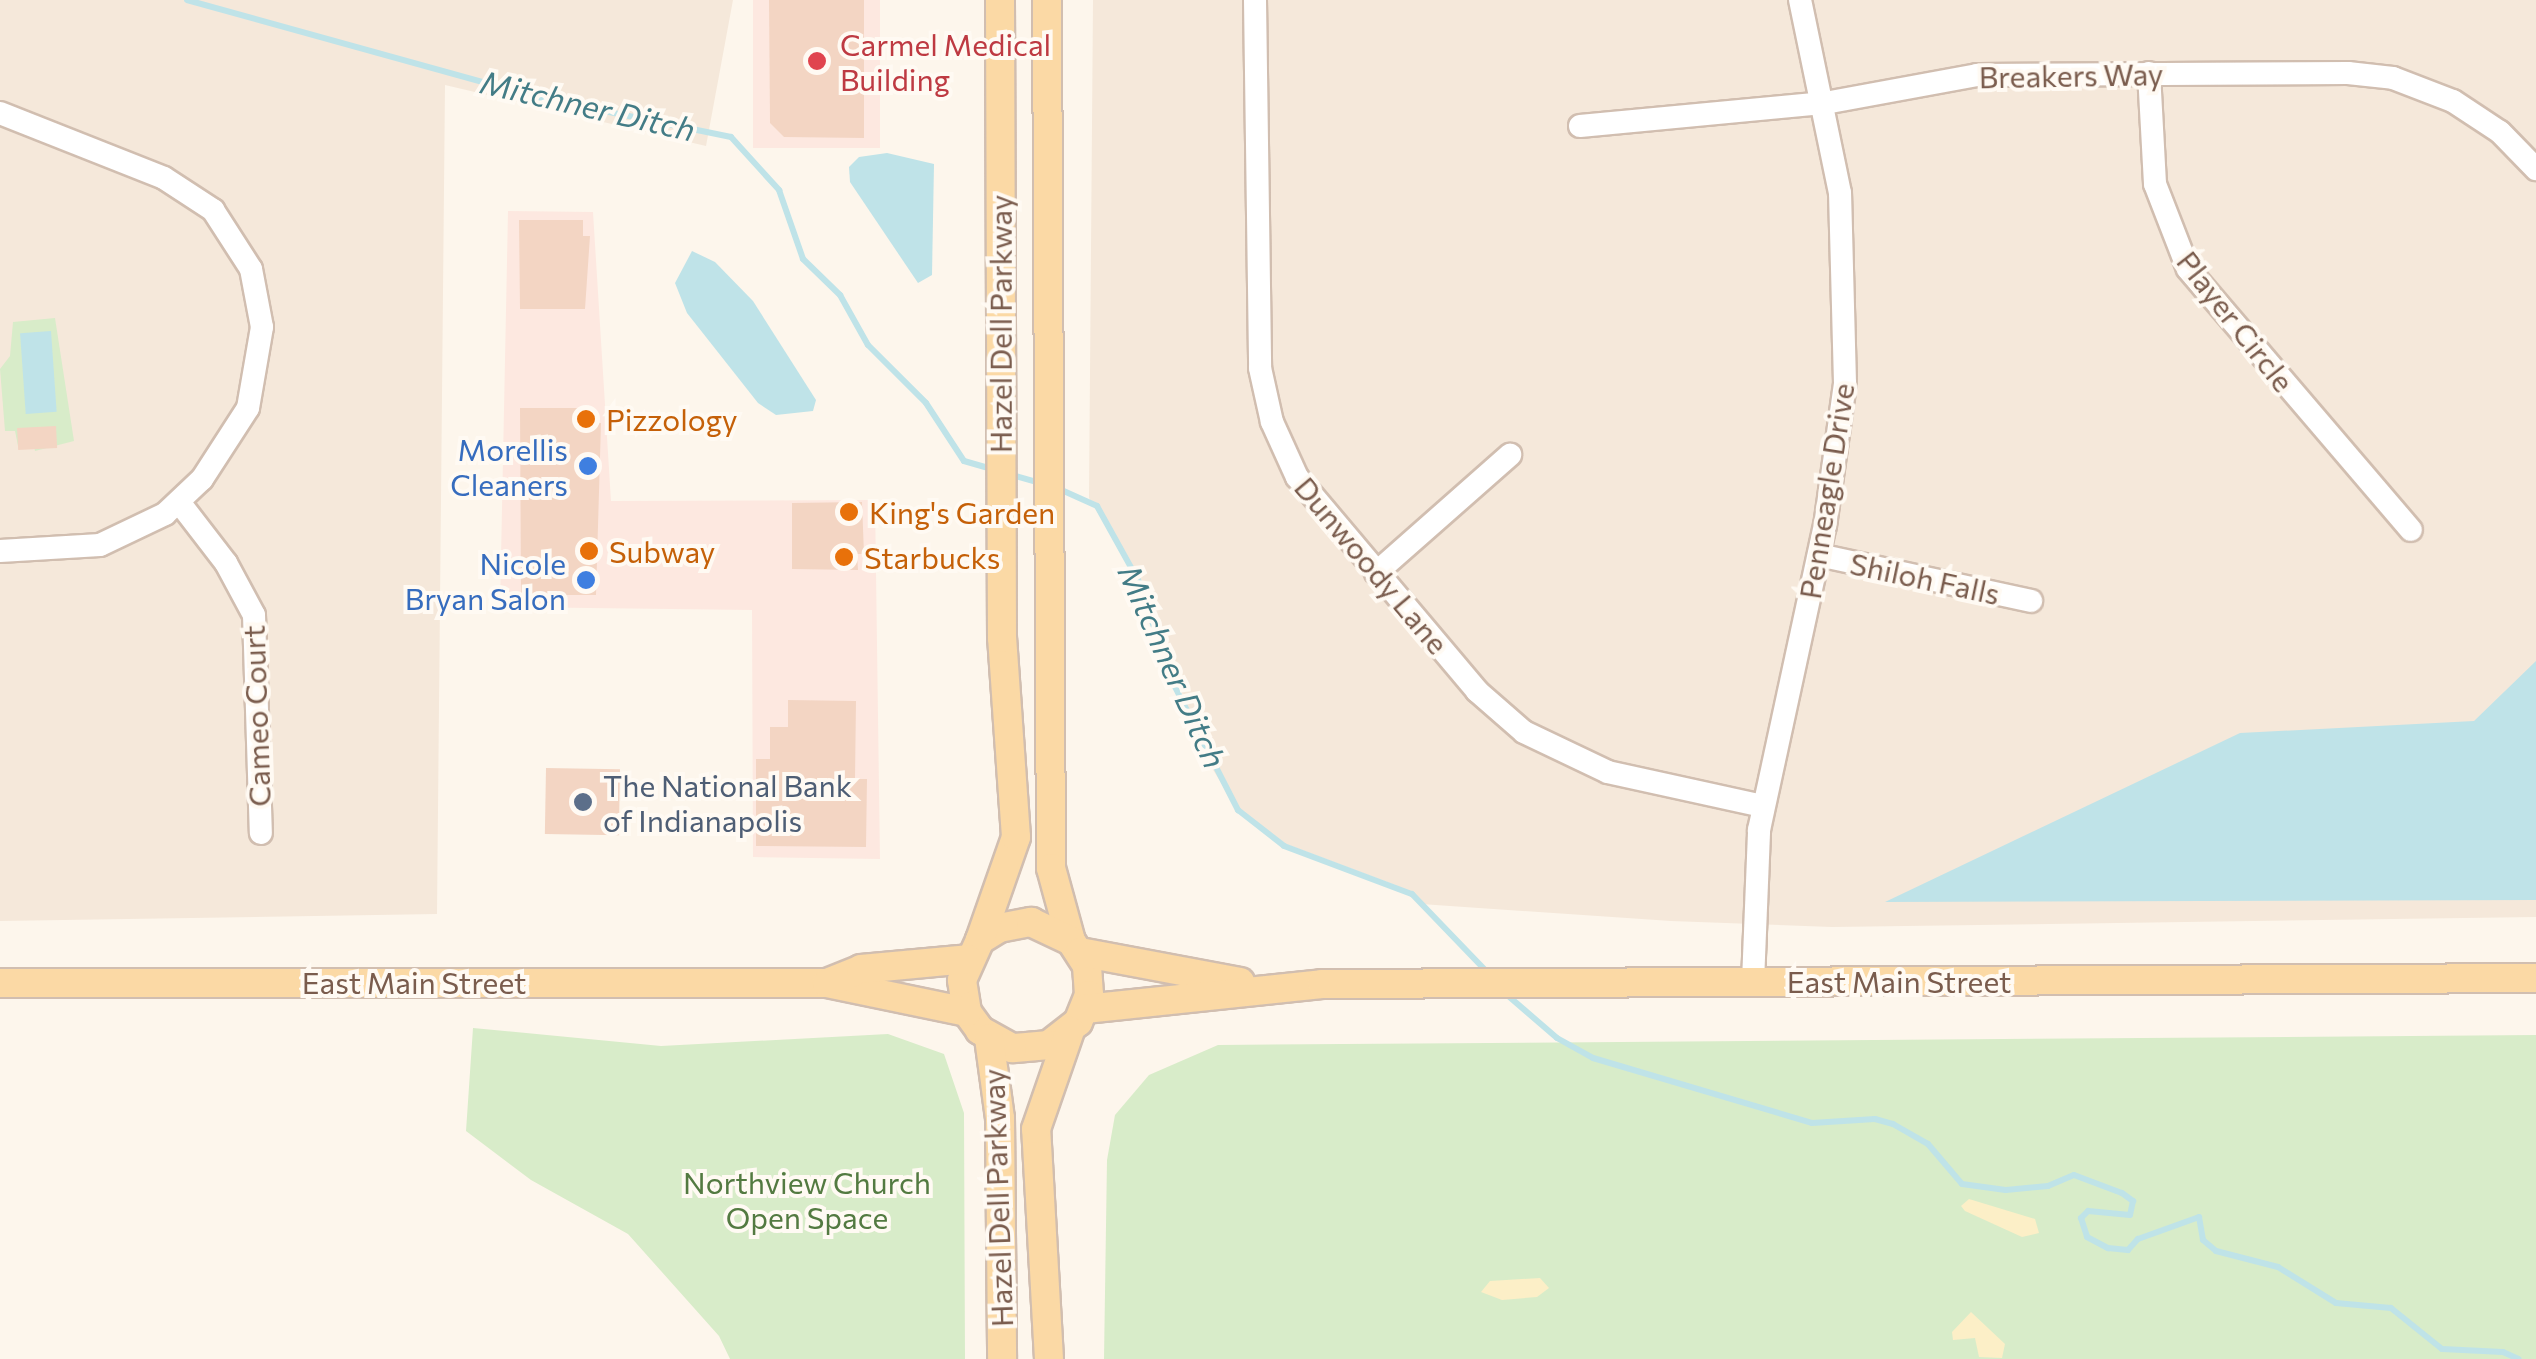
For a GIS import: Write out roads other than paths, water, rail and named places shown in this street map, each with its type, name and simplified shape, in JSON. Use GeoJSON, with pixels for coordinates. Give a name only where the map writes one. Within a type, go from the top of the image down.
{"type":"FeatureCollection","features":[{"type":"Feature","properties":{"kind":"main road","name":"Hazel Dell Parkway"},"geometry":{"type":"LineString","coordinates":[[974,949],[1016,836],[1003,671],[1000,0]]}},
{"type":"Feature","properties":{"kind":"main road","name":"Hazel Dell Parkway"},"geometry":{"type":"LineString","coordinates":[[1047,0],[1051,868],[1076,947]]}},
{"type":"Feature","properties":{"kind":"main road"},"geometry":{"type":"LineString","coordinates":[[1031,922],[1076,947],[1089,980],[1077,1020],[1037,1048],[989,1038],[968,1012],[962,980],[974,949],[998,928],[1031,922]]}},
{"type":"Feature","properties":{"kind":"main road","name":"East Main Street"},"geometry":{"type":"LineString","coordinates":[[1076,947],[1261,986]]}},
{"type":"Feature","properties":{"kind":"main road","name":"East Main Street"},"geometry":{"type":"LineString","coordinates":[[827,982],[861,969],[974,949]]}},
{"type":"Feature","properties":{"kind":"main road","name":"East Main Street"},"geometry":{"type":"LineString","coordinates":[[1077,1020],[1261,986],[2536,978]]}},
{"type":"Feature","properties":{"kind":"main road","name":"East Main Street"},"geometry":{"type":"LineString","coordinates":[[0,983],[827,982],[968,1012]]}},
{"type":"Feature","properties":{"kind":"main road","name":"Hazel Dell Parkway"},"geometry":{"type":"LineString","coordinates":[[1049,1359],[1036,1129],[1077,1020]]}},
{"type":"Feature","properties":{"kind":"main road","name":"Hazel Dell Parkway"},"geometry":{"type":"LineString","coordinates":[[989,1038],[1000,1118],[1002,1359]]}},
{"type":"Feature","properties":{"kind":"street","name":"Dunwoody Lane"},"geometry":{"type":"LineString","coordinates":[[1254,0],[1263,389],[1297,477],[1489,703],[1543,744],[1608,772],[1763,806]]}},
{"type":"Feature","properties":{"kind":"street","name":"Penneagle Drive"},"geometry":{"type":"LineString","coordinates":[[1753,982],[1763,806],[1819,555],[1842,424],[1847,320],[1840,193],[1800,0]]}},
{"type":"Feature","properties":{"kind":"street","name":"Breakers Way"},"geometry":{"type":"LineString","coordinates":[[1580,126],[1824,103],[1949,77],[2149,73],[2393,78],[2474,112],[2536,169]]}},
{"type":"Feature","properties":{"kind":"street","name":"Player Circle"},"geometry":{"type":"LineString","coordinates":[[2149,73],[2155,184],[2188,268],[2411,530]]}},
{"type":"Feature","properties":{"kind":"street"},"geometry":{"type":"LineString","coordinates":[[0,113],[189,190],[237,238],[251,268],[262,327],[248,408],[202,479],[179,502],[146,527],[100,545],[0,551]]}},
{"type":"Feature","properties":{"kind":"street"},"geometry":{"type":"LineString","coordinates":[[1376,574],[1510,456]]}},
{"type":"Feature","properties":{"kind":"street","name":"Cameo Court"},"geometry":{"type":"LineString","coordinates":[[179,502],[226,563],[254,615],[260,833]]}},
{"type":"Feature","properties":{"kind":"street","name":"Shiloh Falls"},"geometry":{"type":"LineString","coordinates":[[1819,555],[2031,601]]}},
{"type":"Feature","properties":{"kind":"water"},"geometry":{"type":"Polygon","coordinates":[[[887,153],[934,164],[932,275],[918,283],[850,182],[849,167],[859,157],[887,153]]]}},
{"type":"Feature","properties":{"kind":"water"},"geometry":{"type":"Polygon","coordinates":[[[692,251],[715,262],[753,301],[816,400],[813,411],[776,415],[758,403],[687,313],[675,283],[692,251]]]}},
{"type":"Feature","properties":{"kind":"water"},"geometry":{"type":"Polygon","coordinates":[[[51,331],[57,412],[26,414],[20,333],[51,331]]]}},
{"type":"Feature","properties":{"kind":"water"},"geometry":{"type":"Polygon","coordinates":[[[2536,661],[2536,900],[1885,902],[2240,733],[2474,721],[2536,661]]]}},
{"type":"Feature","properties":{"kind":"waterway","name":"Mitchner Ditch"},"geometry":{"type":"LineString","coordinates":[[187,0],[541,98],[731,137],[779,190],[803,259],[840,295],[868,345],[926,403],[964,461],[992,469]]}},
{"type":"Feature","properties":{"kind":"waterway","name":"Mitchner Ditch"},"geometry":{"type":"LineString","coordinates":[[1009,474],[1040,483]]}},
{"type":"Feature","properties":{"kind":"waterway","name":"Mitchner Ditch"},"geometry":{"type":"LineString","coordinates":[[1057,488],[1097,506],[1138,580],[1173,683],[1238,810],[1284,846],[1412,894],[1488,973]]}},
{"type":"Feature","properties":{"kind":"waterway","name":"Mitchner Ditch"},"geometry":{"type":"LineString","coordinates":[[1506,994],[1557,1038],[1593,1058],[1812,1123],[1875,1119],[1893,1124],[1928,1144],[1962,1184],[2006,1190],[2048,1186],[2074,1175],[2122,1193],[2133,1201],[2130,1215],[2088,1211],[2081,1218],[2087,1237],[2108,1248],[2128,1250],[2138,1239],[2199,1217],[2203,1240],[2216,1251],[2278,1267],[2336,1303],[2391,1308],[2442,1349],[2503,1352],[2519,1359]]}},
{"type":"Feature","properties":{"kind":"place","name":"Carmel Medical Building"},"geometry":{"type":"Point","coordinates":[817,61]}},
{"type":"Feature","properties":{"kind":"place","name":"Pizzology"},"geometry":{"type":"Point","coordinates":[586,419]}},
{"type":"Feature","properties":{"kind":"place","name":"Morellis Cleaners"},"geometry":{"type":"Point","coordinates":[588,466]}},
{"type":"Feature","properties":{"kind":"place","name":"King's Garden"},"geometry":{"type":"Point","coordinates":[849,512]}},
{"type":"Feature","properties":{"kind":"place","name":"Subway"},"geometry":{"type":"Point","coordinates":[589,551]}},
{"type":"Feature","properties":{"kind":"place","name":"Starbucks"},"geometry":{"type":"Point","coordinates":[844,557]}},
{"type":"Feature","properties":{"kind":"place","name":"Nicole Bryan Salon"},"geometry":{"type":"Point","coordinates":[586,580]}},
{"type":"Feature","properties":{"kind":"place","name":"The National Bank of Indianapolis"},"geometry":{"type":"Point","coordinates":[583,802]}},
{"type":"Feature","properties":{"kind":"park label","name":"Northview Church Open Space"},"geometry":{"type":"Point","coordinates":[807,1199]}}]}
